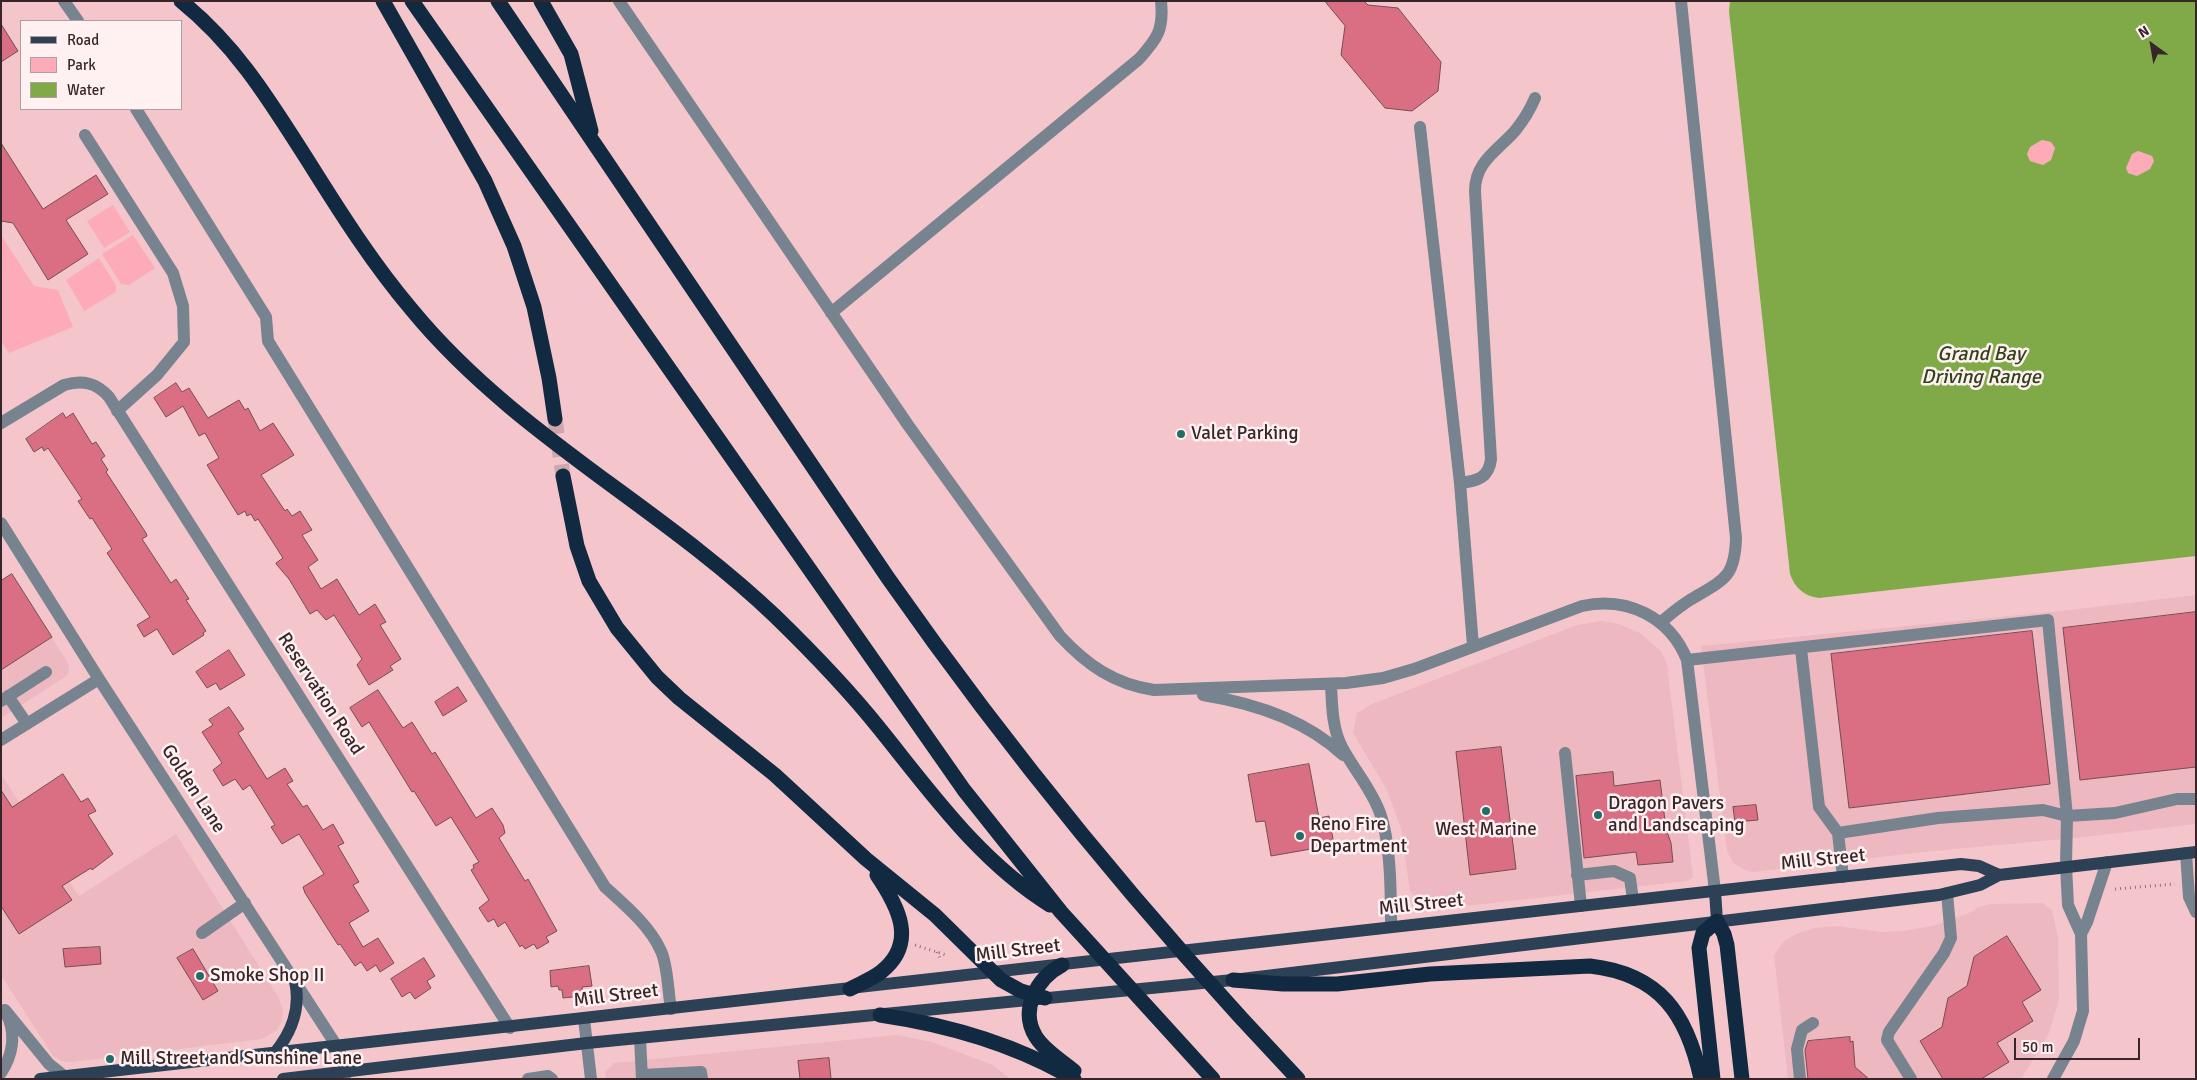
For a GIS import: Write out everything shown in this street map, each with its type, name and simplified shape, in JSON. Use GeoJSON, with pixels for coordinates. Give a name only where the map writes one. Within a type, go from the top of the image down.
{"type":"FeatureCollection","features":[{"type":"Feature","properties":{"kind":"highway"},"geometry":{"type":"LineString","coordinates":[[181,1],[216,32],[256,79],[366,251],[414,313],[442,344],[472,374],[523,419],[680,536],[753,596],[800,641],[876,724],[916,776],[978,846],[1030,892],[1063,914]]}},
{"type":"Feature","properties":{"kind":"highway"},"geometry":{"type":"LineString","coordinates":[[383,1],[485,181],[511,238],[534,307],[549,378],[554,419]]}},
{"type":"Feature","properties":{"kind":"highway"},"geometry":{"type":"LineString","coordinates":[[412,1],[964,790],[1063,914],[1213,1079]]}},
{"type":"Feature","properties":{"kind":"highway"},"geometry":{"type":"LineString","coordinates":[[498,1],[918,621],[1019,755],[1132,894],[1252,1031],[1298,1079]]}},
{"type":"Feature","properties":{"kind":"highway"},"geometry":{"type":"LineString","coordinates":[[541,1],[571,54],[593,140]]}},
{"type":"Feature","properties":{"kind":"highway"},"geometry":{"type":"LineString","coordinates":[[563,476],[577,546],[589,581],[606,613],[636,653],[679,698],[775,775],[866,859],[935,915],[992,973],[1011,986],[1036,997]]}},
{"type":"Feature","properties":{"kind":"highway"},"geometry":{"type":"LineString","coordinates":[[850,988],[875,976],[889,965],[898,951],[902,933],[902,922],[896,905],[866,859]]}},
{"type":"Feature","properties":{"kind":"highway"},"geometry":{"type":"LineString","coordinates":[[1713,1079],[1699,948],[1703,933],[1717,921],[1727,945],[1742,1079]]}},
{"type":"Feature","properties":{"kind":"highway"},"geometry":{"type":"LineString","coordinates":[[1062,965],[1044,977],[1036,997],[1031,1022],[1037,1037],[1045,1047],[1083,1079]]}},
{"type":"Feature","properties":{"kind":"highway"},"geometry":{"type":"LineString","coordinates":[[1233,980],[1308,985],[1462,972],[1590,966],[1620,971],[1647,984],[1670,1002],[1693,1046],[1701,1079]]}},
{"type":"Feature","properties":{"kind":"highway"},"geometry":{"type":"LineString","coordinates":[[880,1015],[935,1024],[973,1035],[1002,1045],[1074,1079]]}},
{"type":"Feature","properties":{"kind":"main road","name":"Mill Street"},"geometry":{"type":"LineString","coordinates":[[283,1079],[345,1075],[587,1043],[880,1015],[1036,997],[1233,980],[1947,893],[1980,885],[1999,875],[2191,852]]}},
{"type":"Feature","properties":{"kind":"main road","name":"Mill Street"},"geometry":{"type":"LineString","coordinates":[[40,1079],[338,1048],[850,988],[1961,864],[1979,866],[1999,875]]}},
{"type":"Feature","properties":{"kind":"main road"},"geometry":{"type":"LineString","coordinates":[[1715,891],[1717,921]]}},
{"type":"Feature","properties":{"kind":"main road"},"geometry":{"type":"LineString","coordinates":[[274,1054],[285,1040],[294,1023],[298,1002],[295,981]]}},
{"type":"Feature","properties":{"kind":"street"},"geometry":{"type":"LineString","coordinates":[[64,1],[77,20]]}},
{"type":"Feature","properties":{"kind":"street"},"geometry":{"type":"LineString","coordinates":[[619,1],[939,469],[1070,647],[1083,659],[1113,679],[1140,688],[1192,693],[1240,702],[1291,721],[1324,739],[1338,750],[1361,774]]}},
{"type":"Feature","properties":{"kind":"street"},"geometry":{"type":"LineString","coordinates":[[831,313],[1139,59],[1156,41],[1161,24],[1160,1]]}},
{"type":"Feature","properties":{"kind":"street"},"geometry":{"type":"LineString","coordinates":[[1661,622],[1686,602],[1713,588],[1725,578],[1733,563],[1736,538],[1681,1]]}},
{"type":"Feature","properties":{"kind":"street"},"geometry":{"type":"LineString","coordinates":[[1460,483],[1473,482],[1483,477],[1489,469],[1491,459],[1474,191],[1476,176],[1486,159],[1516,129],[1535,98]]}},
{"type":"Feature","properties":{"kind":"street"},"geometry":{"type":"LineString","coordinates":[[137,110],[266,317],[268,341],[273,350],[605,887],[622,902],[650,933],[662,952],[671,1009]]}},
{"type":"Feature","properties":{"kind":"street"},"geometry":{"type":"LineString","coordinates":[[1420,127],[1460,483],[1473,646]]}},
{"type":"Feature","properties":{"kind":"street"},"geometry":{"type":"LineString","coordinates":[[85,135],[173,273],[183,306],[184,342],[158,375],[117,411]]}},
{"type":"Feature","properties":{"kind":"street","name":"Reservation Road"},"geometry":{"type":"LineString","coordinates":[[1,424],[64,385],[74,382],[94,384],[105,393],[510,1028]]}},
{"type":"Feature","properties":{"kind":"street","name":"Golden Lane"},"geometry":{"type":"LineString","coordinates":[[1,523],[99,679],[338,1048],[343,1060],[345,1075]]}},
{"type":"Feature","properties":{"kind":"street"},"geometry":{"type":"LineString","coordinates":[[1168,691],[1365,681],[1398,674],[1570,610],[1594,603],[1620,604],[1633,607],[1661,622],[1678,641],[1687,660],[1715,891]]}},
{"type":"Feature","properties":{"kind":"street"},"geometry":{"type":"LineString","coordinates":[[1687,660],[1801,649],[2048,620],[2067,816],[2066,866],[2068,905],[2081,934],[2084,1012],[2074,1041],[2053,1079]]}},
{"type":"Feature","properties":{"kind":"street"},"geometry":{"type":"LineString","coordinates":[[1801,649],[1819,807],[1838,833],[1843,877]]}},
{"type":"Feature","properties":{"kind":"street"},"geometry":{"type":"LineString","coordinates":[[27,724],[5,698],[46,672]]}},
{"type":"Feature","properties":{"kind":"street"},"geometry":{"type":"LineString","coordinates":[[1,740],[99,679]]}},
{"type":"Feature","properties":{"kind":"street"},"geometry":{"type":"LineString","coordinates":[[1331,684],[1334,724],[1338,737],[1347,756],[1361,774],[1375,800],[1385,829],[1391,927]]}},
{"type":"Feature","properties":{"kind":"street"},"geometry":{"type":"LineString","coordinates":[[1564,753],[1581,906]]}},
{"type":"Feature","properties":{"kind":"street"},"geometry":{"type":"LineString","coordinates":[[1838,833],[1938,818],[2043,810],[2067,816],[2115,813],[2177,799],[2196,799]]}},
{"type":"Feature","properties":{"kind":"street"},"geometry":{"type":"LineString","coordinates":[[2191,852],[2189,897],[2196,912]]}},
{"type":"Feature","properties":{"kind":"street"},"geometry":{"type":"LineString","coordinates":[[2081,934],[2087,922],[2107,862]]}},
{"type":"Feature","properties":{"kind":"street"},"geometry":{"type":"LineString","coordinates":[[1577,875],[1614,871],[1630,878],[1633,900]]}},
{"type":"Feature","properties":{"kind":"street"},"geometry":{"type":"LineString","coordinates":[[1911,1079],[1887,1040],[1889,1032],[1944,953],[1951,938],[1947,893]]}},
{"type":"Feature","properties":{"kind":"street"},"geometry":{"type":"LineString","coordinates":[[202,933],[245,903]]}},
{"type":"Feature","properties":{"kind":"street"},"geometry":{"type":"LineString","coordinates":[[1,1072],[11,1053],[12,1040],[12,1030],[3,1007]]}},
{"type":"Feature","properties":{"kind":"street"},"geometry":{"type":"LineString","coordinates":[[3,1007],[49,1064],[64,1076]]}},
{"type":"Feature","properties":{"kind":"street"},"geometry":{"type":"LineString","coordinates":[[584,1019],[591,1079]]}},
{"type":"Feature","properties":{"kind":"street"},"geometry":{"type":"LineString","coordinates":[[1800,1079],[1797,1049],[1802,1030],[1813,1023]]}},
{"type":"Feature","properties":{"kind":"street"},"geometry":{"type":"LineString","coordinates":[[640,1038],[642,1077],[701,1072],[702,1079]]}},
{"type":"Feature","properties":{"kind":"street"},"geometry":{"type":"LineString","coordinates":[[528,1079],[548,1076],[552,1079]]}},
{"type":"Feature","properties":{"kind":"path"},"geometry":{"type":"LineString","coordinates":[[2115,889],[2174,884]]}},
{"type":"Feature","properties":{"kind":"path"},"geometry":{"type":"LineString","coordinates":[[910,943],[946,955]]}},
{"type":"Feature","properties":{"kind":"path"},"geometry":{"type":"LineString","coordinates":[[936,952],[941,961]]}},
{"type":"Feature","properties":{"kind":"shaded area"},"geometry":{"type":"Polygon","coordinates":[[[11,573],[66,660],[69,672],[65,677],[1,718],[1,580],[11,573]]]}},
{"type":"Feature","properties":{"kind":"shaded area"},"geometry":{"type":"Polygon","coordinates":[[[2196,595],[2196,824],[2085,837],[1923,852],[1753,872],[1733,863],[1727,851],[1701,646],[2061,611],[2196,595]]]}},
{"type":"Feature","properties":{"kind":"shaded area"},"geometry":{"type":"Polygon","coordinates":[[[1601,621],[1619,624],[1640,633],[1661,651],[1667,664],[1693,877],[1687,881],[1430,910],[1424,907],[1410,891],[1401,829],[1387,790],[1353,733],[1357,713],[1372,704],[1577,625],[1601,621]]]}},
{"type":"Feature","properties":{"kind":"shaded area"},"geometry":{"type":"Polygon","coordinates":[[[1,774],[79,896],[176,834],[279,998],[283,1011],[282,1021],[277,1030],[262,1039],[72,1062],[62,1061],[53,1056],[1,975],[1,774]]]}},
{"type":"Feature","properties":{"kind":"shaded area"},"geometry":{"type":"Polygon","coordinates":[[[2042,903],[2052,910],[2058,938],[2059,999],[2049,1033],[2021,1079],[1788,1079],[1774,955],[1784,941],[1796,934],[1815,928],[1837,926],[1882,932],[1904,931],[1936,925],[1991,904],[2042,903]]]}},
{"type":"Feature","properties":{"kind":"shaded area"},"geometry":{"type":"Polygon","coordinates":[[[897,1035],[932,1042],[993,1065],[1010,1079],[606,1079],[605,1072],[614,1063],[897,1035]]]}},
{"type":"Feature","properties":{"kind":"green space"},"geometry":{"type":"Polygon","coordinates":[[[2043,140],[2051,142],[2055,148],[2051,160],[2043,165],[2030,161],[2027,154],[2030,147],[2043,140]]]}},
{"type":"Feature","properties":{"kind":"green space"},"geometry":{"type":"Polygon","coordinates":[[[2137,151],[2152,156],[2154,161],[2151,169],[2137,176],[2128,173],[2126,168],[2132,154],[2137,151]]]}},
{"type":"Feature","properties":{"kind":"green space"},"geometry":{"type":"Polygon","coordinates":[[[113,205],[130,232],[104,248],[87,221],[113,205]]]}},
{"type":"Feature","properties":{"kind":"green space"},"geometry":{"type":"Polygon","coordinates":[[[1,235],[34,286],[58,290],[73,327],[9,353],[1,341],[1,235]]]}},
{"type":"Feature","properties":{"kind":"green space"},"geometry":{"type":"Polygon","coordinates":[[[133,235],[155,268],[129,285],[121,284],[102,254],[133,235]]]}},
{"type":"Feature","properties":{"kind":"green space"},"geometry":{"type":"Polygon","coordinates":[[[99,258],[116,285],[116,292],[84,311],[66,280],[99,258]]]}},
{"type":"Feature","properties":{"kind":"water","name":"Grand Bay Driving Range"},"geometry":{"type":"Polygon","coordinates":[[[1730,1],[2196,1],[2196,556],[1819,598],[1805,593],[1797,587],[1790,574],[1729,11],[1730,1]],[[2042,140],[2030,147],[2027,154],[2030,161],[2043,165],[2051,160],[2055,148],[2051,142],[2042,140]],[[2138,151],[2132,154],[2126,168],[2128,173],[2137,176],[2150,169],[2154,161],[2152,156],[2138,151]]]}},
{"type":"Feature","properties":{"kind":"building"},"geometry":{"type":"Polygon","coordinates":[[[1325,1],[1364,1],[1368,5],[1398,8],[1441,62],[1438,91],[1412,111],[1385,108],[1341,55],[1345,26],[1325,1]]]}},
{"type":"Feature","properties":{"kind":"building"},"geometry":{"type":"Polygon","coordinates":[[[1,24],[18,51],[1,62],[1,24]]]}},
{"type":"Feature","properties":{"kind":"building"},"geometry":{"type":"Polygon","coordinates":[[[1,143],[43,209],[96,175],[108,194],[66,220],[88,254],[48,280],[13,223],[1,221],[1,143]]]}},
{"type":"Feature","properties":{"kind":"building"},"geometry":{"type":"Polygon","coordinates":[[[176,383],[182,392],[189,388],[208,418],[239,400],[245,410],[248,408],[260,431],[273,423],[294,455],[261,475],[285,511],[287,509],[292,516],[300,511],[312,530],[302,535],[318,560],[308,567],[321,589],[337,579],[359,615],[375,604],[386,622],[380,625],[401,659],[390,666],[393,670],[369,685],[357,665],[362,659],[334,615],[326,620],[317,610],[310,614],[289,579],[277,565],[276,563],[283,558],[258,519],[255,521],[251,514],[247,516],[245,511],[238,515],[207,465],[219,458],[205,433],[199,436],[183,406],[166,417],[154,398],[176,383]]]}},
{"type":"Feature","properties":{"kind":"building"},"geometry":{"type":"Polygon","coordinates":[[[63,413],[66,418],[73,413],[92,444],[96,442],[105,456],[101,459],[108,470],[106,472],[146,533],[147,536],[142,539],[171,583],[176,579],[189,599],[186,600],[206,631],[203,633],[204,635],[173,655],[157,629],[144,637],[137,625],[150,617],[107,553],[112,549],[92,518],[90,519],[78,501],[82,499],[48,448],[44,451],[42,447],[34,452],[26,439],[63,413]]]}},
{"type":"Feature","properties":{"kind":"building"},"geometry":{"type":"Polygon","coordinates":[[[12,574],[52,637],[1,670],[1,581],[12,574]]]}},
{"type":"Feature","properties":{"kind":"building"},"geometry":{"type":"Polygon","coordinates":[[[2196,612],[2196,767],[2080,780],[2063,628],[2196,612]]]}},
{"type":"Feature","properties":{"kind":"building"},"geometry":{"type":"Polygon","coordinates":[[[2032,631],[2050,784],[1849,808],[1831,654],[2032,631]]]}},
{"type":"Feature","properties":{"kind":"building"},"geometry":{"type":"Polygon","coordinates":[[[229,650],[245,675],[220,690],[216,683],[207,688],[196,672],[229,650]]]}},
{"type":"Feature","properties":{"kind":"building"},"geometry":{"type":"Polygon","coordinates":[[[458,687],[467,701],[443,716],[435,702],[458,687]]]}},
{"type":"Feature","properties":{"kind":"building"},"geometry":{"type":"Polygon","coordinates":[[[378,690],[403,728],[412,722],[432,754],[435,752],[476,818],[492,808],[503,825],[505,833],[499,838],[525,881],[528,879],[557,931],[546,937],[549,942],[537,949],[534,944],[525,949],[522,945],[520,947],[505,922],[498,927],[494,919],[488,922],[479,908],[489,900],[471,870],[474,868],[473,865],[479,862],[451,817],[436,826],[414,791],[412,792],[369,722],[362,727],[350,708],[378,690]]]}},
{"type":"Feature","properties":{"kind":"building"},"geometry":{"type":"Polygon","coordinates":[[[229,707],[244,729],[238,733],[267,779],[285,768],[293,781],[287,784],[303,807],[307,805],[323,830],[333,824],[344,843],[338,846],[359,882],[353,885],[369,911],[349,923],[363,947],[378,938],[394,963],[380,972],[376,965],[367,971],[361,962],[355,966],[340,944],[338,945],[305,893],[303,887],[324,874],[299,834],[282,844],[271,827],[275,825],[250,785],[243,790],[235,779],[223,786],[213,770],[222,763],[202,732],[213,725],[209,720],[229,707]]]}},
{"type":"Feature","properties":{"kind":"building","name":"West Marine"},"geometry":{"type":"Polygon","coordinates":[[[1501,747],[1516,869],[1470,875],[1456,752],[1501,747]]]}},
{"type":"Feature","properties":{"kind":"building"},"geometry":{"type":"Polygon","coordinates":[[[1309,764],[1319,818],[1329,816],[1334,845],[1271,856],[1265,821],[1256,822],[1248,775],[1309,764]]]}},
{"type":"Feature","properties":{"kind":"building"},"geometry":{"type":"Polygon","coordinates":[[[1613,772],[1614,786],[1660,780],[1666,829],[1671,843],[1673,862],[1638,865],[1636,852],[1584,858],[1576,776],[1613,772]]]}},
{"type":"Feature","properties":{"kind":"building"},"geometry":{"type":"Polygon","coordinates":[[[63,774],[81,802],[88,798],[96,811],[88,815],[113,854],[92,870],[91,868],[62,886],[72,900],[19,934],[1,906],[1,790],[12,807],[63,774]]]}},
{"type":"Feature","properties":{"kind":"building"},"geometry":{"type":"Polygon","coordinates":[[[1756,805],[1758,820],[1735,822],[1733,807],[1756,805]]]}},
{"type":"Feature","properties":{"kind":"building"},"geometry":{"type":"Polygon","coordinates":[[[2007,936],[2041,990],[2022,1002],[2033,1021],[1997,1043],[2009,1062],[1981,1079],[1943,1079],[1920,1041],[1942,1027],[1948,998],[1967,986],[1974,957],[2007,936]]]}},
{"type":"Feature","properties":{"kind":"building"},"geometry":{"type":"Polygon","coordinates":[[[100,947],[101,964],[65,967],[63,949],[100,947]]]}},
{"type":"Feature","properties":{"kind":"building"},"geometry":{"type":"Polygon","coordinates":[[[193,949],[218,991],[203,1000],[177,958],[193,949]]]}},
{"type":"Feature","properties":{"kind":"building"},"geometry":{"type":"Polygon","coordinates":[[[424,958],[435,976],[427,981],[431,988],[415,999],[410,992],[402,997],[391,979],[424,958]]]}},
{"type":"Feature","properties":{"kind":"building"},"geometry":{"type":"Polygon","coordinates":[[[589,966],[592,986],[582,987],[583,996],[563,998],[562,990],[559,990],[558,986],[551,987],[550,971],[589,966]]]}},
{"type":"Feature","properties":{"kind":"building"},"geometry":{"type":"Polygon","coordinates":[[[1850,1037],[1850,1042],[1853,1041],[1855,1067],[1869,1079],[1808,1079],[1805,1050],[1808,1041],[1850,1037]]]}},
{"type":"Feature","properties":{"kind":"building"},"geometry":{"type":"Polygon","coordinates":[[[829,1058],[831,1079],[800,1079],[798,1061],[829,1058]]]}},
{"type":"Feature","properties":{"kind":"tunnel"},"geometry":{"type":"LineString","coordinates":[[555,419],[563,476]]}},
{"type":"Feature","properties":{"kind":"place","name":"Valet Parking"},"geometry":{"type":"Point","coordinates":[1181,434]}},
{"type":"Feature","properties":{"kind":"place","name":"West Marine"},"geometry":{"type":"Point","coordinates":[1486,811]}},
{"type":"Feature","properties":{"kind":"place","name":"Dragon Pavers and Landscaping"},"geometry":{"type":"Point","coordinates":[1598,815]}},
{"type":"Feature","properties":{"kind":"place","name":"Reno Fire Department"},"geometry":{"type":"Point","coordinates":[1300,836]}},
{"type":"Feature","properties":{"kind":"place","name":"Smoke Shop II"},"geometry":{"type":"Point","coordinates":[200,976]}},
{"type":"Feature","properties":{"kind":"place","name":"Mill Street and Sunshine Lane"},"geometry":{"type":"Point","coordinates":[110,1059]}}]}
